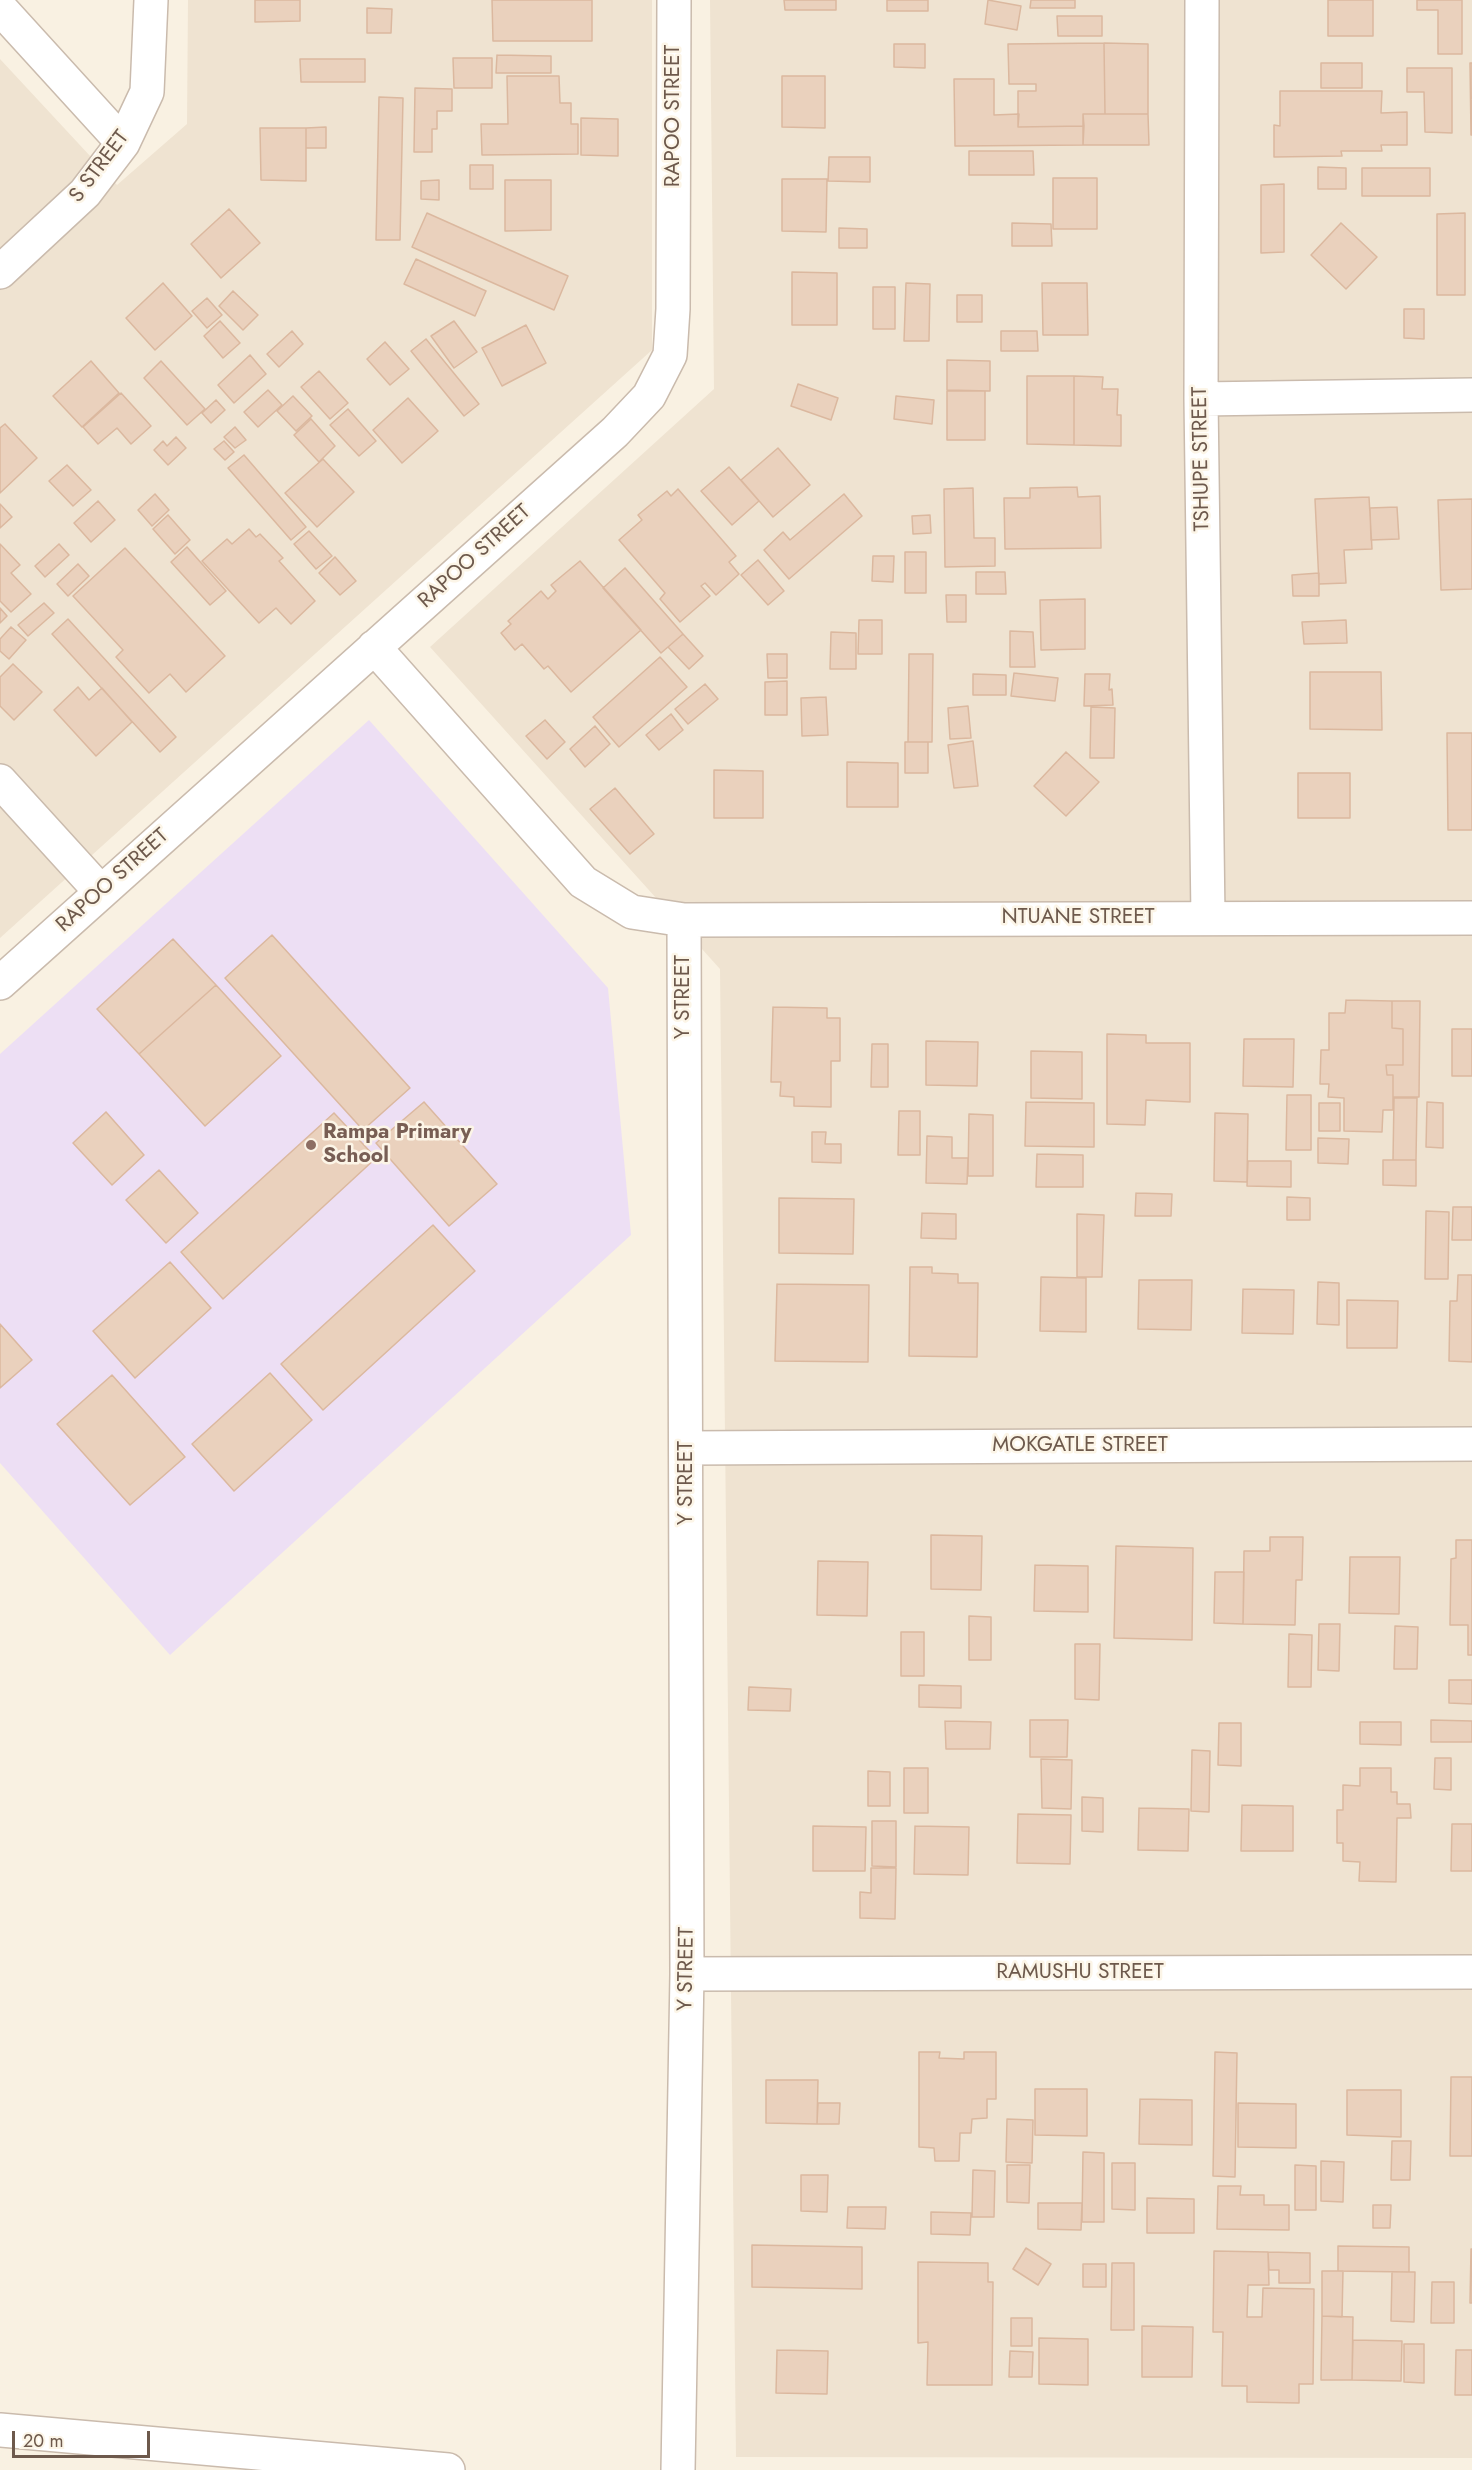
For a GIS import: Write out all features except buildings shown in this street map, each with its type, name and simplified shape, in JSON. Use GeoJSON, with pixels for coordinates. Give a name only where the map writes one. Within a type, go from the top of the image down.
{"type":"FeatureCollection","features":[{"type":"Feature","properties":{"kind":"street","name":"S STREET"},"geometry":{"type":"LineString","coordinates":[[0,272],[85,193],[123,143],[147,92],[151,0]]}},
{"type":"Feature","properties":{"kind":"street","name":"RAPOO STREET"},"geometry":{"type":"LineString","coordinates":[[0,983],[615,432],[649,396],[670,355],[673,309],[674,0]]}},
{"type":"Feature","properties":{"kind":"street","name":"TSHUPE STREET"},"geometry":{"type":"LineString","coordinates":[[1202,0],[1201,399],[1208,917]]}},
{"type":"Feature","properties":{"kind":"street"},"geometry":{"type":"LineString","coordinates":[[0,8],[123,143]]}},
{"type":"Feature","properties":{"kind":"street"},"geometry":{"type":"LineString","coordinates":[[1201,399],[1472,395]]}},
{"type":"Feature","properties":{"kind":"street"},"geometry":{"type":"LineString","coordinates":[[374,647],[583,882],[632,912],[684,921]]}},
{"type":"Feature","properties":{"kind":"street"},"geometry":{"type":"LineString","coordinates":[[0,781],[101,892]]}},
{"type":"Feature","properties":{"kind":"street","name":"NTUANE STREET"},"geometry":{"type":"LineString","coordinates":[[684,921],[1208,917],[1472,918]]}},
{"type":"Feature","properties":{"kind":"street","name":"Y STREET"},"geometry":{"type":"LineString","coordinates":[[678,2470],[687,1974],[684,921]]}},
{"type":"Feature","properties":{"kind":"street","name":"MOKGATLE STREET"},"geometry":{"type":"LineString","coordinates":[[687,1448],[1472,1444]]}},
{"type":"Feature","properties":{"kind":"street","name":"RAMUSHU STREET"},"geometry":{"type":"LineString","coordinates":[[687,1974],[1472,1972]]}},
{"type":"Feature","properties":{"kind":"street"},"geometry":{"type":"LineString","coordinates":[[0,2430],[448,2470]]}},
{"type":"Feature","properties":{"kind":"shaded area"},"geometry":{"type":"Polygon","coordinates":[[[188,0],[652,0],[652,350],[0,938],[0,59],[117,185],[187,124],[188,0]]]}},
{"type":"Feature","properties":{"kind":"shaded area"},"geometry":{"type":"Polygon","coordinates":[[[710,0],[1472,0],[1472,2458],[736,2457],[720,969],[430,647],[714,389],[710,0]]]}},
{"type":"Feature","properties":{"kind":"shaded area","name":"Rampa Primary School"},"geometry":{"type":"Polygon","coordinates":[[[369,720],[608,988],[631,1235],[170,1655],[0,1463],[0,1054],[369,720]]]}},
{"type":"Feature","properties":{"kind":"place","name":"Rampa Primary School"},"geometry":{"type":"Point","coordinates":[311,1145]}}]}
